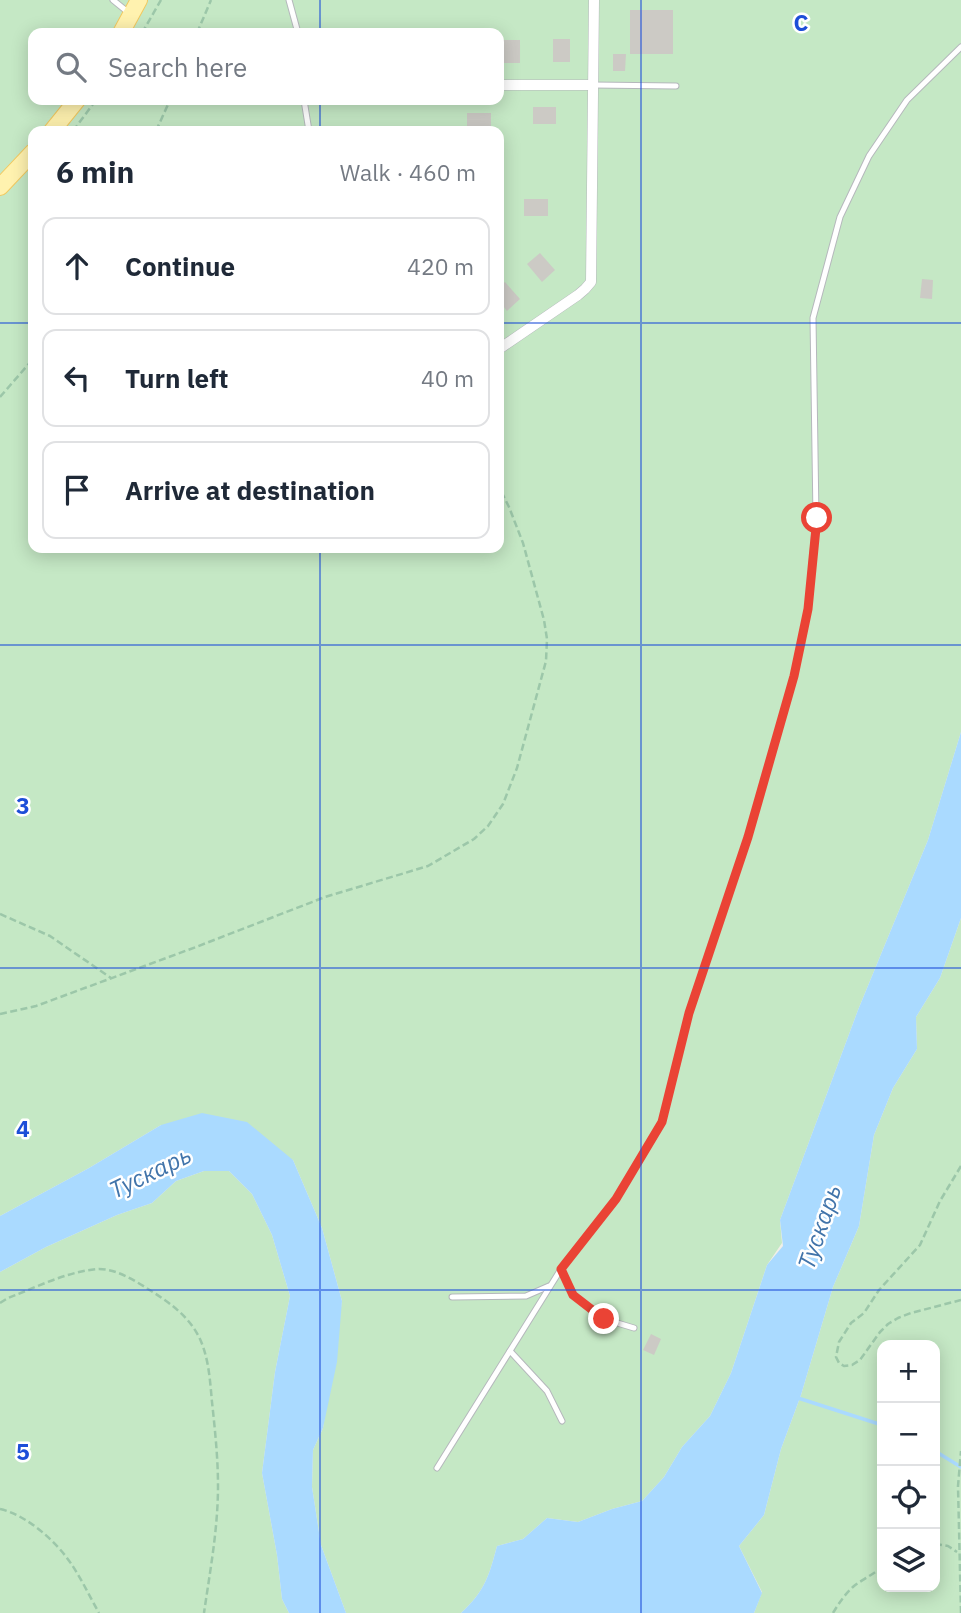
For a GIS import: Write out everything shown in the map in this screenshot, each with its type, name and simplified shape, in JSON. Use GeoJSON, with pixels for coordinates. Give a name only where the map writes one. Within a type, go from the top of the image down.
{"type":"FeatureCollection","features":[{"type":"Feature","properties":{"kind":"main road"},"geometry":{"type":"LineString","coordinates":[[124,28],[139,0]]}},
{"type":"Feature","properties":{"kind":"main road"},"geometry":{"type":"LineString","coordinates":[[56,126],[73,105]]}},
{"type":"Feature","properties":{"kind":"main road"},"geometry":{"type":"LineString","coordinates":[[0,187],[28,157]]}},
{"type":"Feature","properties":{"kind":"street"},"geometry":{"type":"LineString","coordinates":[[504,346],[578,295],[591,282],[594,0]]}},
{"type":"Feature","properties":{"kind":"street"},"geometry":{"type":"LineString","coordinates":[[504,85],[593,85]]}},
{"type":"Feature","properties":{"kind":"lane"},"geometry":{"type":"LineString","coordinates":[[113,0],[131,16]]}},
{"type":"Feature","properties":{"kind":"lane"},"geometry":{"type":"LineString","coordinates":[[289,0],[297,28]]}},
{"type":"Feature","properties":{"kind":"lane"},"geometry":{"type":"LineString","coordinates":[[437,1468],[561,1269],[616,1199],[662,1122],[689,1013],[748,837],[794,676],[808,609],[817,518],[813,318],[840,217],[869,156],[907,100],[961,47]]}},
{"type":"Feature","properties":{"kind":"lane"},"geometry":{"type":"LineString","coordinates":[[593,85],[676,86]]}},
{"type":"Feature","properties":{"kind":"lane"},"geometry":{"type":"LineString","coordinates":[[305,105],[308,126]]}},
{"type":"Feature","properties":{"kind":"lane"},"geometry":{"type":"LineString","coordinates":[[561,1269],[573,1295],[604,1319],[634,1328]]}},
{"type":"Feature","properties":{"kind":"lane"},"geometry":{"type":"LineString","coordinates":[[452,1297],[526,1296],[551,1285]]}},
{"type":"Feature","properties":{"kind":"lane"},"geometry":{"type":"LineString","coordinates":[[510,1351],[547,1391],[562,1421]]}},
{"type":"Feature","properties":{"kind":"path"},"geometry":{"type":"LineString","coordinates":[[145,28],[161,0]]}},
{"type":"Feature","properties":{"kind":"path"},"geometry":{"type":"LineString","coordinates":[[199,28],[211,0]]}},
{"type":"Feature","properties":{"kind":"path"},"geometry":{"type":"LineString","coordinates":[[77,126],[92,105]]}},
{"type":"Feature","properties":{"kind":"path"},"geometry":{"type":"LineString","coordinates":[[158,126],[168,105]]}},
{"type":"Feature","properties":{"kind":"path"},"geometry":{"type":"LineString","coordinates":[[0,397],[28,365]]}},
{"type":"Feature","properties":{"kind":"path"},"geometry":{"type":"LineString","coordinates":[[0,1014],[36,1006],[325,897],[428,866],[474,839],[488,826],[503,804],[517,768],[546,661],[544,620],[523,543],[504,497]]}},
{"type":"Feature","properties":{"kind":"path"},"geometry":{"type":"LineString","coordinates":[[0,914],[50,936],[111,978]]}},
{"type":"Feature","properties":{"kind":"path"},"geometry":{"type":"LineString","coordinates":[[961,1166],[940,1200],[920,1245],[879,1290],[864,1313],[851,1323],[839,1342],[836,1357],[844,1366],[852,1365],[860,1360],[880,1332],[898,1318],[961,1300]]}},
{"type":"Feature","properties":{"kind":"path"},"geometry":{"type":"LineString","coordinates":[[0,1303],[69,1275],[101,1269],[122,1274],[171,1303],[186,1318],[200,1339],[208,1364],[216,1449],[217,1501],[204,1613]]}},
{"type":"Feature","properties":{"kind":"path"},"geometry":{"type":"LineString","coordinates":[[961,1451],[958,1486],[961,1613]]}},
{"type":"Feature","properties":{"kind":"path"},"geometry":{"type":"LineString","coordinates":[[0,1509],[25,1519],[50,1540],[71,1564],[99,1613]]}},
{"type":"Feature","properties":{"kind":"path"},"geometry":{"type":"LineString","coordinates":[[940,1545],[948,1546],[959,1554]]}},
{"type":"Feature","properties":{"kind":"path"},"geometry":{"type":"LineString","coordinates":[[833,1613],[840,1601],[855,1586],[877,1571]]}},
{"type":"Feature","properties":{"kind":"green space"},"geometry":{"type":"Polygon","coordinates":[[[0,0],[961,0],[961,732],[928,840],[858,1010],[780,1220],[782,1243],[767,1265],[731,1373],[710,1416],[682,1447],[664,1477],[642,1501],[578,1522],[547,1518],[523,1539],[497,1546],[485,1582],[461,1613],[346,1613],[321,1545],[312,1487],[313,1450],[323,1428],[342,1301],[322,1228],[293,1160],[161,1125],[0,1216],[0,0]]]}},
{"type":"Feature","properties":{"kind":"green space"},"geometry":{"type":"Polygon","coordinates":[[[961,918],[961,1613],[754,1613],[762,1592],[739,1546],[764,1515],[781,1449],[801,1395],[833,1287],[859,1226],[874,1135],[893,1088],[917,1049],[916,1017],[940,978],[961,918]]]}},
{"type":"Feature","properties":{"kind":"green space"},"geometry":{"type":"Polygon","coordinates":[[[204,1171],[229,1171],[252,1194],[272,1235],[290,1296],[275,1372],[262,1473],[282,1599],[289,1613],[0,1613],[0,1272],[46,1247],[117,1215],[152,1203],[176,1181],[204,1171]]]}},
{"type":"Feature","properties":{"kind":"water","name":"Тускарь"},"geometry":{"type":"Polygon","coordinates":[[[961,732],[961,918],[940,978],[916,1017],[917,1049],[893,1088],[874,1135],[859,1226],[833,1287],[801,1395],[781,1449],[764,1515],[739,1546],[762,1593],[754,1613],[461,1613],[485,1582],[497,1546],[523,1539],[547,1518],[578,1522],[642,1501],[664,1477],[682,1447],[710,1416],[731,1373],[767,1265],[783,1246],[780,1220],[858,1010],[928,840],[961,732]]]}},
{"type":"Feature","properties":{"kind":"water","name":"Тускарь"},"geometry":{"type":"Polygon","coordinates":[[[202,1113],[247,1122],[293,1160],[322,1228],[342,1301],[337,1362],[323,1428],[313,1450],[312,1487],[321,1545],[346,1613],[289,1613],[282,1599],[262,1473],[275,1372],[290,1296],[272,1235],[252,1194],[229,1171],[204,1171],[176,1181],[152,1203],[117,1215],[46,1247],[0,1272],[0,1216],[161,1125],[202,1113]]]}},
{"type":"Feature","properties":{"kind":"building"},"geometry":{"type":"Polygon","coordinates":[[[630,10],[673,10],[673,54],[630,54],[630,10]]]}},
{"type":"Feature","properties":{"kind":"building"},"geometry":{"type":"Polygon","coordinates":[[[553,39],[570,39],[570,62],[553,62],[553,39]]]}},
{"type":"Feature","properties":{"kind":"building"},"geometry":{"type":"Polygon","coordinates":[[[504,40],[520,40],[520,63],[504,63],[504,40]]]}},
{"type":"Feature","properties":{"kind":"building"},"geometry":{"type":"Polygon","coordinates":[[[613,54],[626,54],[625,71],[613,71],[613,54]]]}},
{"type":"Feature","properties":{"kind":"building"},"geometry":{"type":"Polygon","coordinates":[[[533,107],[556,107],[556,124],[533,124],[533,107]]]}},
{"type":"Feature","properties":{"kind":"building"},"geometry":{"type":"Polygon","coordinates":[[[467,113],[491,113],[491,126],[467,126],[467,113]]]}},
{"type":"Feature","properties":{"kind":"building"},"geometry":{"type":"Polygon","coordinates":[[[524,199],[548,199],[548,216],[524,216],[524,199]]]}},
{"type":"Feature","properties":{"kind":"building"},"geometry":{"type":"Polygon","coordinates":[[[540,253],[555,270],[542,282],[527,264],[540,253]]]}},
{"type":"Feature","properties":{"kind":"building"},"geometry":{"type":"Polygon","coordinates":[[[922,279],[933,280],[932,299],[920,298],[922,279]]]}},
{"type":"Feature","properties":{"kind":"building"},"geometry":{"type":"Polygon","coordinates":[[[504,283],[520,299],[507,311],[504,307],[504,283]]]}},
{"type":"Feature","properties":{"kind":"building"},"geometry":{"type":"Polygon","coordinates":[[[651,1334],[661,1339],[654,1355],[643,1350],[651,1334]]]}},
{"type":"Feature","properties":{"kind":"waterway"},"geometry":{"type":"LineString","coordinates":[[798,1398],[877,1423]]}},
{"type":"Feature","properties":{"kind":"waterway"},"geometry":{"type":"LineString","coordinates":[[940,1454],[961,1467]]}},
{"type":"Feature","properties":{"kind":"route"},"geometry":{"type":"LineString","coordinates":[[604,1319],[573,1295],[561,1269],[616,1199],[662,1122],[689,1013],[748,837],[794,676],[808,609],[817,518]]}}]}
